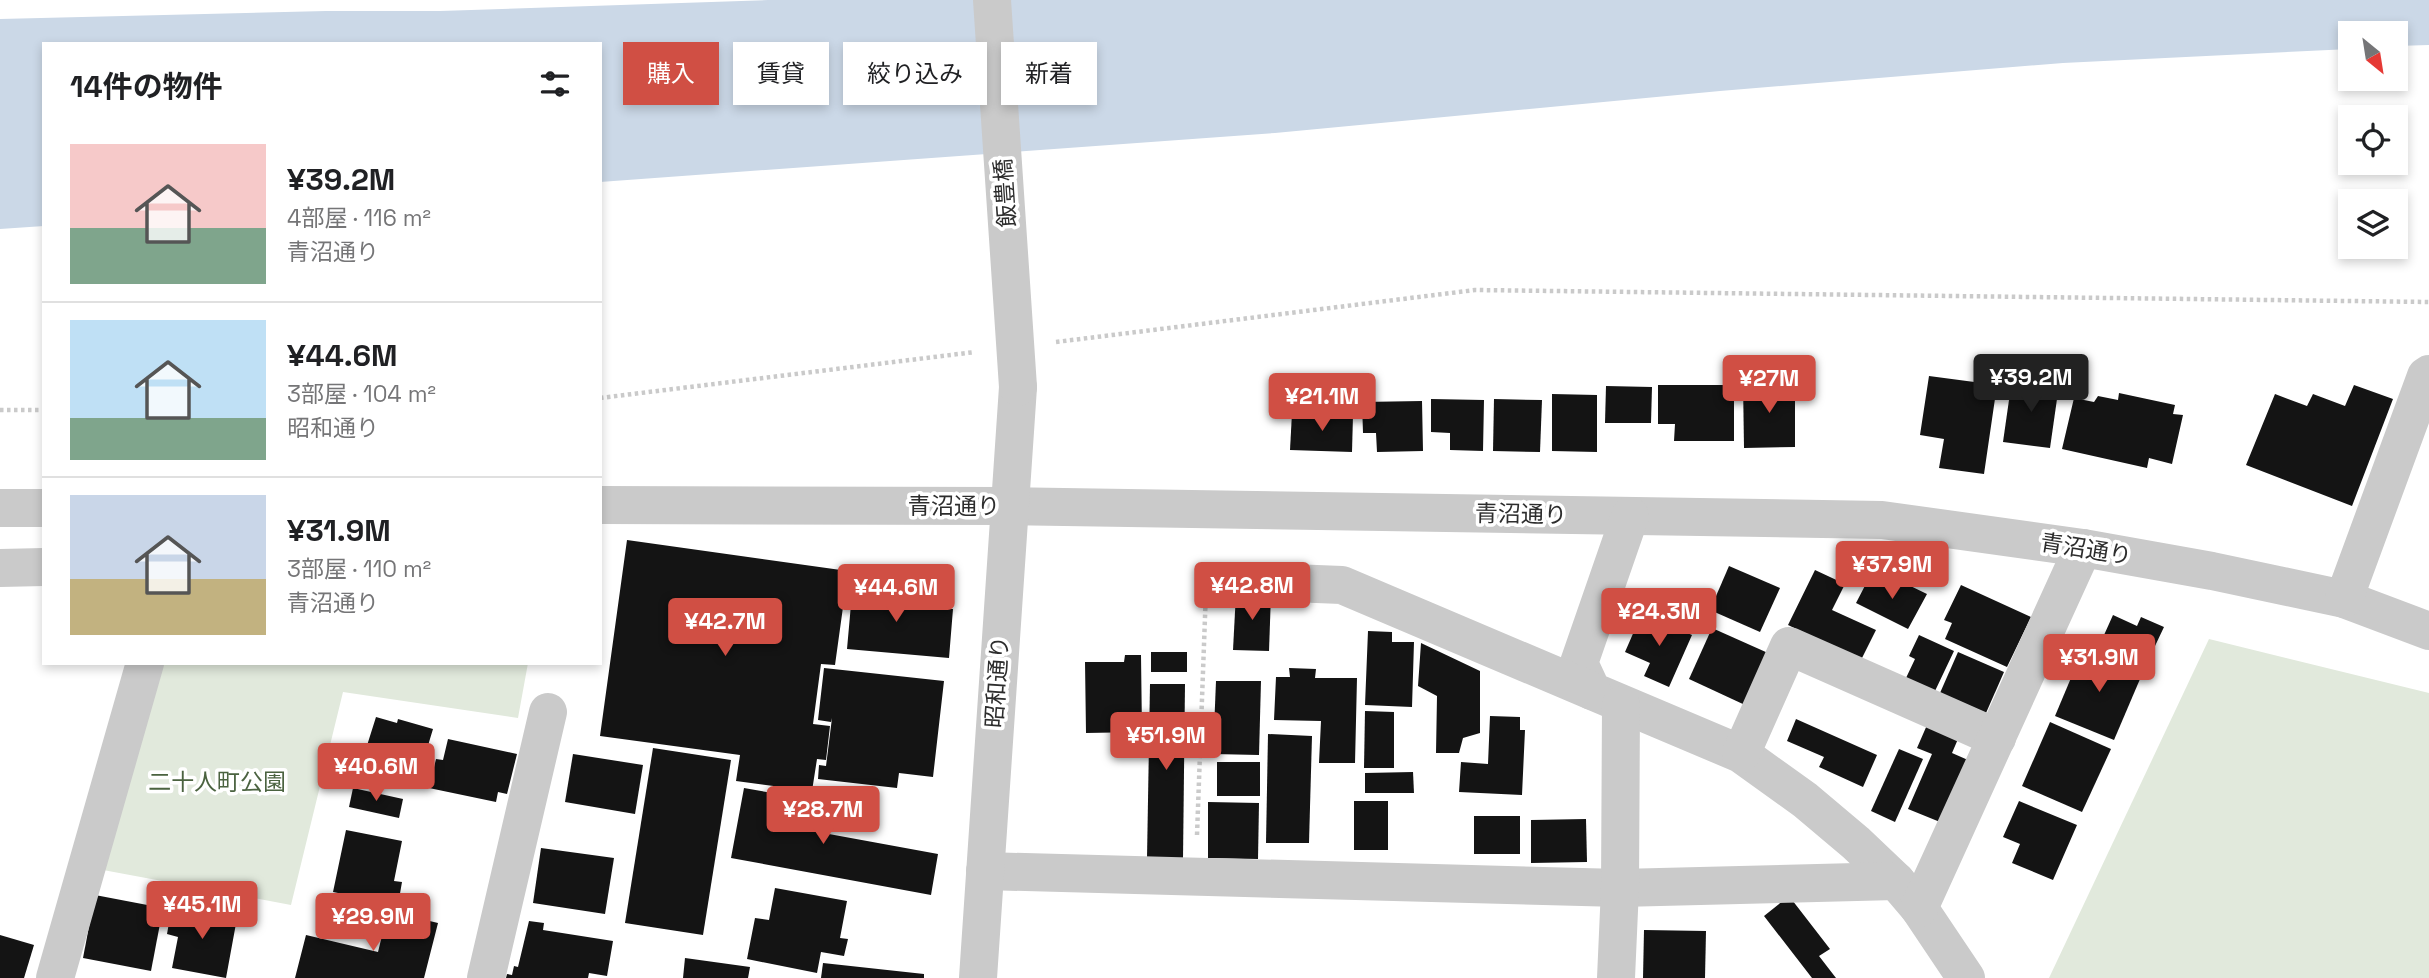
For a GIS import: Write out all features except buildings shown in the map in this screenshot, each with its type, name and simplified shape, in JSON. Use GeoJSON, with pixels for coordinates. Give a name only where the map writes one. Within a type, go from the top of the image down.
{"type":"FeatureCollection","features":[{"type":"Feature","properties":{"kind":"street","name":"飯豊橋"},"geometry":{"type":"LineString","coordinates":[[992,0],[1018,387]]}},
{"type":"Feature","properties":{"kind":"street"},"geometry":{"type":"LineString","coordinates":[[2344,600],[2426,376],[2429,374]]}},
{"type":"Feature","properties":{"kind":"street","name":"昭和通り"},"geometry":{"type":"LineString","coordinates":[[978,978],[1018,387]]}},
{"type":"Feature","properties":{"kind":"street","name":"青沼通り"},"geometry":{"type":"LineString","coordinates":[[602,505],[1008,506],[1882,520],[2083,548],[2212,571],[2344,600],[2429,631]]}},
{"type":"Feature","properties":{"kind":"street"},"geometry":{"type":"LineString","coordinates":[[0,508],[42,508]]}},
{"type":"Feature","properties":{"kind":"street"},"geometry":{"type":"LineString","coordinates":[[1616,978],[1620,888],[1606,698],[1579,663],[1630,516]]}},
{"type":"Feature","properties":{"kind":"street"},"geometry":{"type":"LineString","coordinates":[[1908,895],[1997,738],[2083,548]]}},
{"type":"Feature","properties":{"kind":"street"},"geometry":{"type":"LineString","coordinates":[[0,568],[42,567]]}},
{"type":"Feature","properties":{"kind":"street"},"geometry":{"type":"LineString","coordinates":[[1291,583],[1342,585],[1741,754],[1805,800],[1856,843],[1908,895],[1966,978]]}},
{"type":"Feature","properties":{"kind":"street"},"geometry":{"type":"LineString","coordinates":[[1741,754],[1789,646],[1997,738]]}},
{"type":"Feature","properties":{"kind":"street"},"geometry":{"type":"LineString","coordinates":[[65,977],[144,665]]}},
{"type":"Feature","properties":{"kind":"street"},"geometry":{"type":"LineString","coordinates":[[486,978],[548,712]]}},
{"type":"Feature","properties":{"kind":"street"},"geometry":{"type":"LineString","coordinates":[[985,871],[1908,895]]}},
{"type":"Feature","properties":{"kind":"path"},"geometry":{"type":"LineString","coordinates":[[1045,343],[1475,290],[2429,302]]}},
{"type":"Feature","properties":{"kind":"path"},"geometry":{"type":"LineString","coordinates":[[602,398],[975,352]]}},
{"type":"Feature","properties":{"kind":"path"},"geometry":{"type":"LineString","coordinates":[[0,410],[42,410]]}},
{"type":"Feature","properties":{"kind":"path"},"geometry":{"type":"LineString","coordinates":[[1195,877],[1207,563]]}},
{"type":"Feature","properties":{"kind":"green space"},"geometry":{"type":"Polygon","coordinates":[[[2209,639],[2429,693],[2429,978],[2049,978],[2209,639]]]}},
{"type":"Feature","properties":{"kind":"green space","name":"二十人町公園"},"geometry":{"type":"Polygon","coordinates":[[[144,665],[528,665],[518,718],[343,692],[291,905],[87,867],[144,665]]]}},
{"type":"Feature","properties":{"kind":"water"},"geometry":{"type":"Polygon","coordinates":[[[768,0],[2429,0],[2429,45],[2408,46],[2408,21],[2338,21],[2338,50],[2063,63],[1720,91],[1275,133],[602,182],[602,42],[42,42],[42,226],[0,229],[0,19],[440,11],[768,0]]]}}]}
